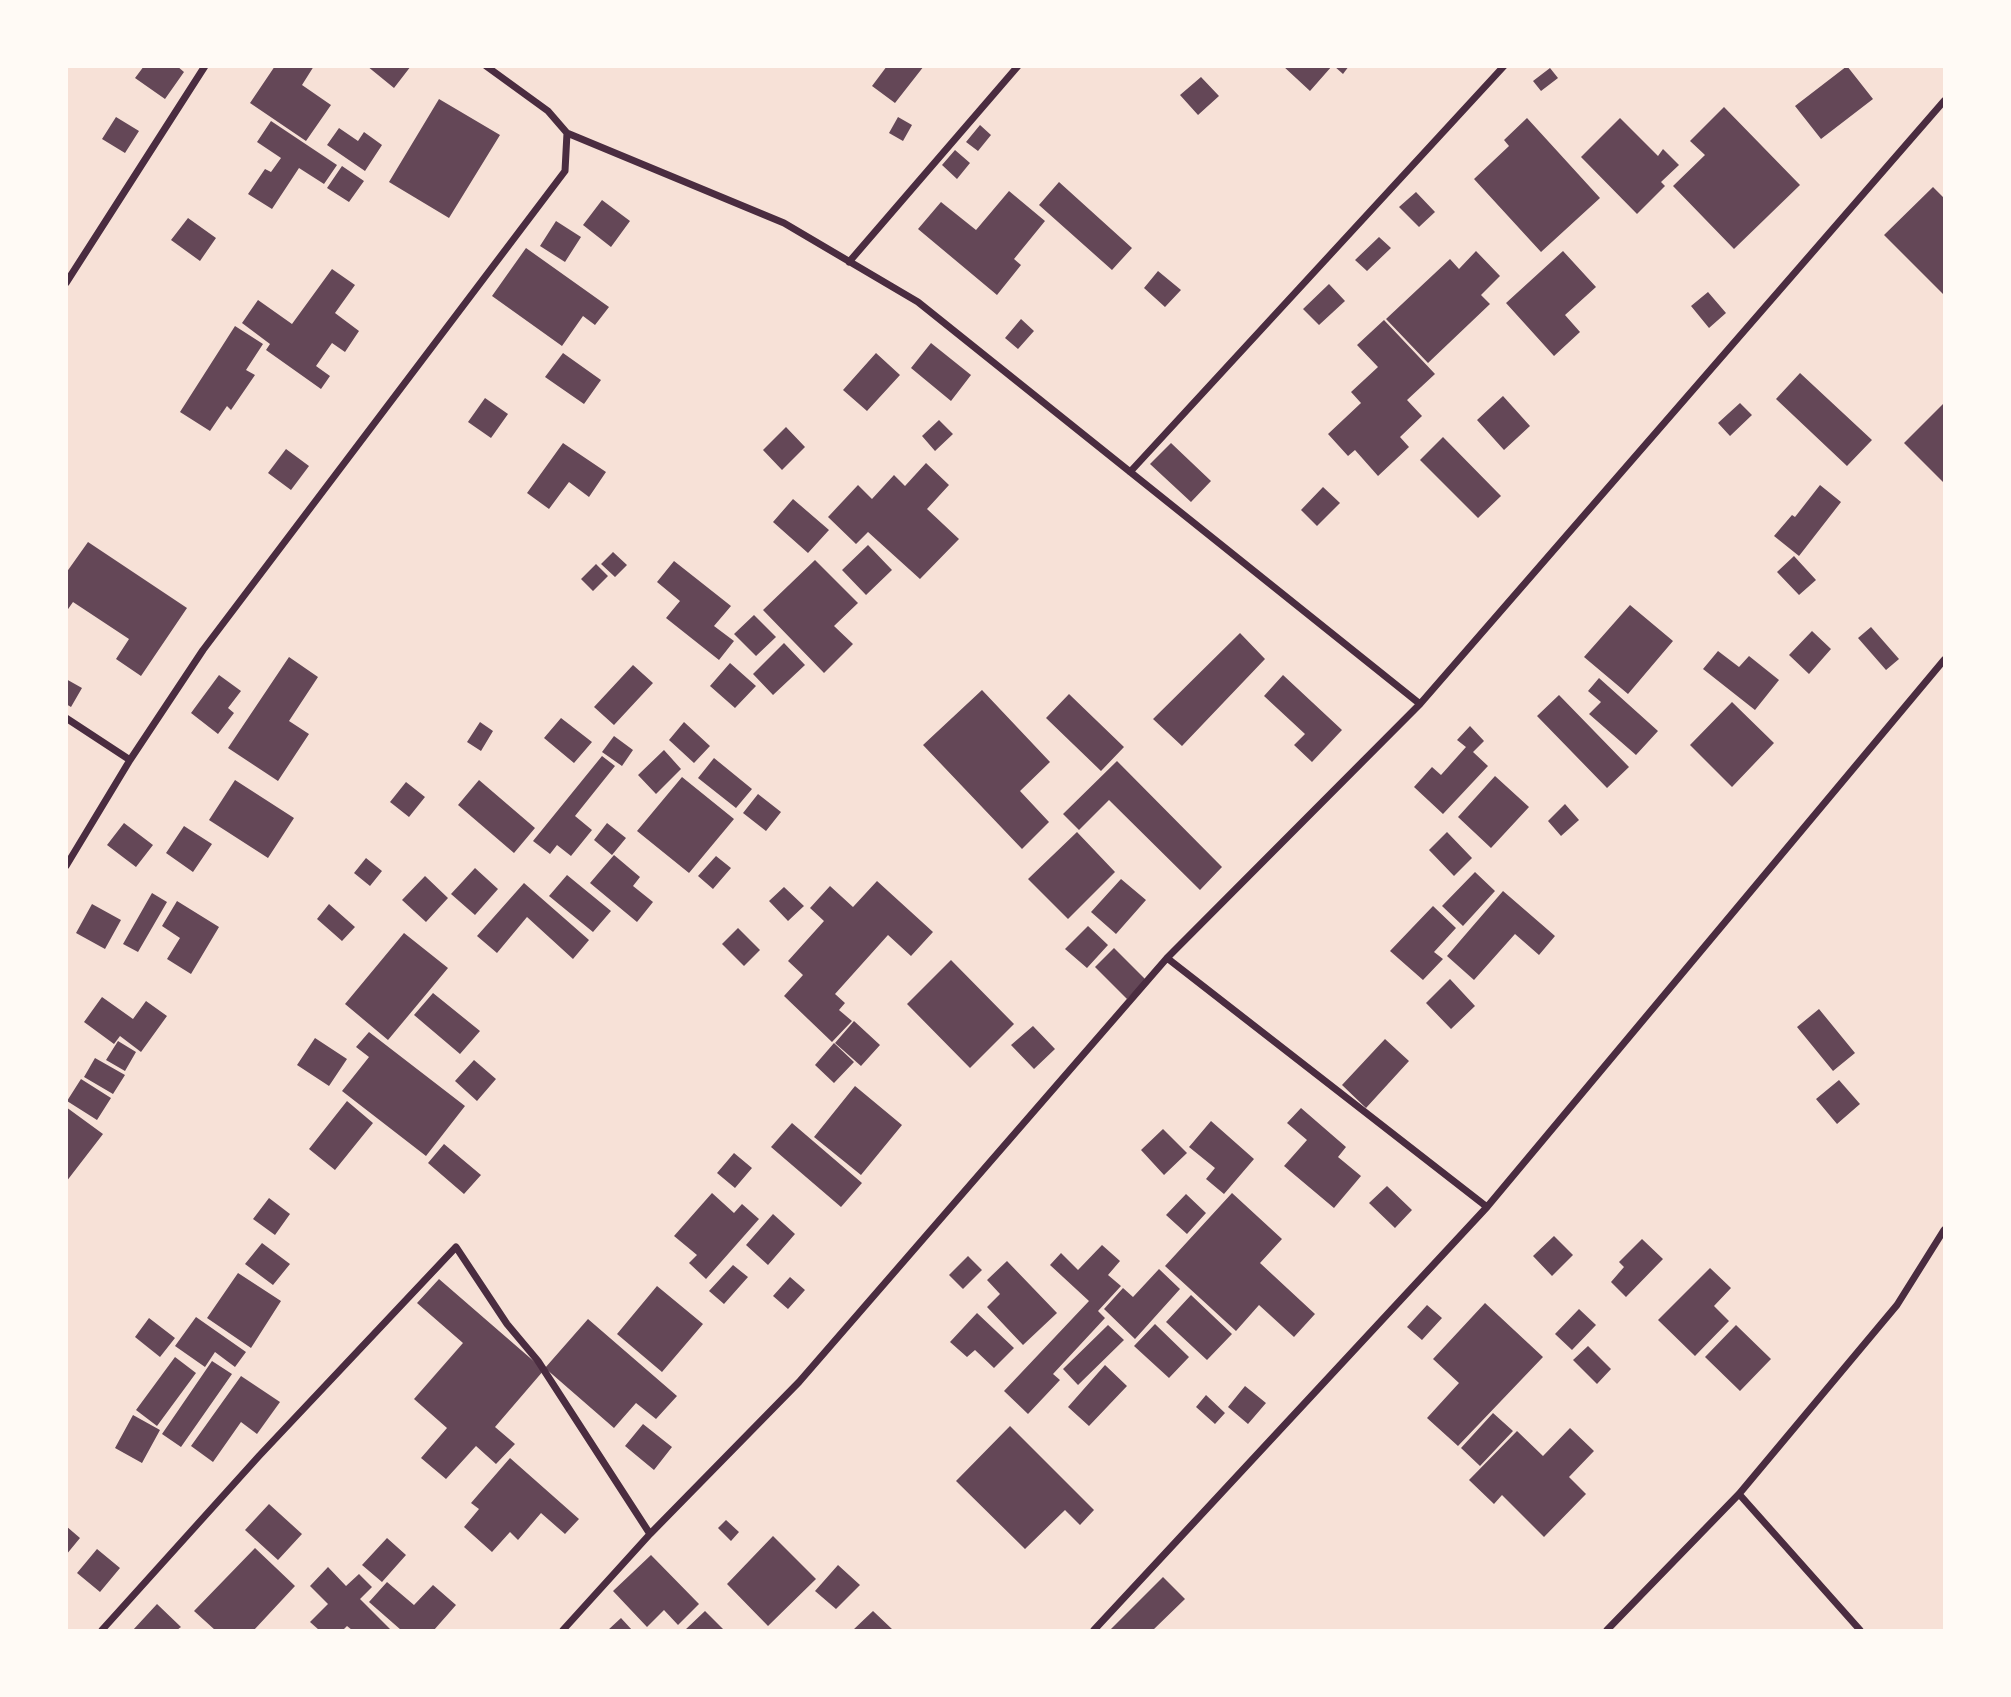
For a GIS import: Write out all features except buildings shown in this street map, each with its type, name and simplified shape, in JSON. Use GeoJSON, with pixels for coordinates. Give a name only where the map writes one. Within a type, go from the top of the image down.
{"type":"FeatureCollection","features":[{"type":"Feature","properties":{"kind":"street"},"geometry":{"type":"LineString","coordinates":[[66,283],[205,66]]}},
{"type":"Feature","properties":{"kind":"street"},"geometry":{"type":"LineString","coordinates":[[486,66],[548,111],[567,133],[784,223],[918,302],[1420,704]]}},
{"type":"Feature","properties":{"kind":"street"},"geometry":{"type":"LineString","coordinates":[[849,262],[1018,66]]}},
{"type":"Feature","properties":{"kind":"street"},"geometry":{"type":"LineString","coordinates":[[1130,472],[1504,66]]}},
{"type":"Feature","properties":{"kind":"street"},"geometry":{"type":"LineString","coordinates":[[563,1630],[650,1534],[799,1382],[1167,958],[1420,704],[1944,101]]}},
{"type":"Feature","properties":{"kind":"street"},"geometry":{"type":"LineString","coordinates":[[66,866],[130,760],[202,650],[565,170],[567,133]]}},
{"type":"Feature","properties":{"kind":"street"},"geometry":{"type":"LineString","coordinates":[[1094,1630],[1487,1208],[1944,660]]}},
{"type":"Feature","properties":{"kind":"street"},"geometry":{"type":"LineString","coordinates":[[66,718],[130,760]]}},
{"type":"Feature","properties":{"kind":"street"},"geometry":{"type":"LineString","coordinates":[[1167,958],[1487,1208]]}},
{"type":"Feature","properties":{"kind":"street"},"geometry":{"type":"LineString","coordinates":[[1607,1630],[1739,1494],[1897,1305],[1944,1230]]}},
{"type":"Feature","properties":{"kind":"street"},"geometry":{"type":"LineString","coordinates":[[103,1630],[259,1456],[456,1247],[507,1324],[538,1361],[650,1534]]}},
{"type":"Feature","properties":{"kind":"street"},"geometry":{"type":"LineString","coordinates":[[1739,1494],[1860,1630]]}}]}
